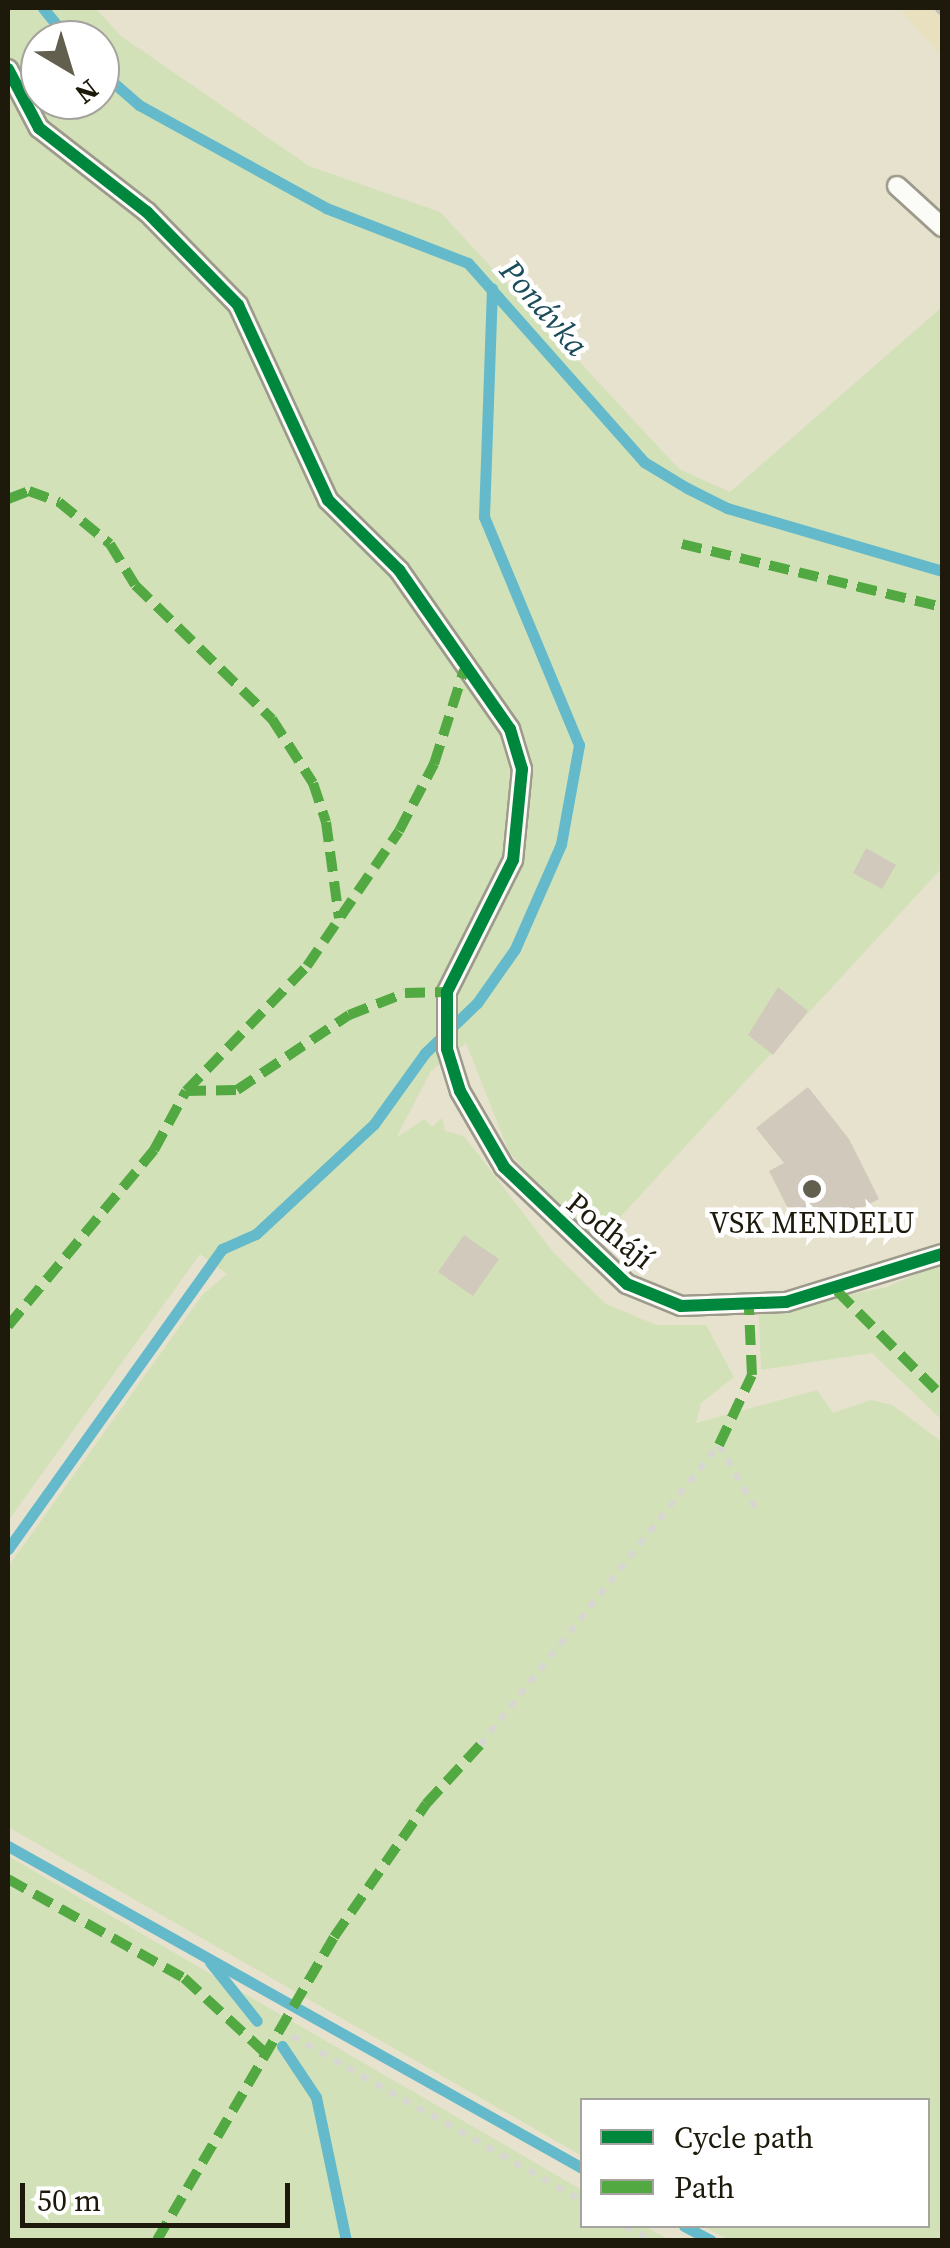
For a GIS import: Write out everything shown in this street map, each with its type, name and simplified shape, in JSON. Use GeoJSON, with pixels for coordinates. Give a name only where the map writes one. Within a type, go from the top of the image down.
{"type":"FeatureCollection","features":[{"type":"Feature","properties":{"kind":"lane","name":"Podhájí"},"geometry":{"type":"LineString","coordinates":[[8,69],[39,128],[147,212],[238,305],[328,500],[399,570],[510,730],[522,769],[513,860],[447,1000],[447,1050],[466,1109],[504,1167],[627,1284],[681,1306],[749,1308],[870,1282],[942,1254]]}},
{"type":"Feature","properties":{"kind":"lane"},"geometry":{"type":"LineString","coordinates":[[896,186],[942,228]]}},
{"type":"Feature","properties":{"kind":"path"},"geometry":{"type":"LineString","coordinates":[[480,1745],[719,1446],[758,1512]]}},
{"type":"Feature","properties":{"kind":"path"},"geometry":{"type":"LineString","coordinates":[[278,2028],[580,2201]]}},
{"type":"Feature","properties":{"kind":"path"},"geometry":{"type":"LineString","coordinates":[[629,2228],[651,2240]]}},
{"type":"Feature","properties":{"kind":"shaded area"},"geometry":{"type":"Polygon","coordinates":[[[899,8],[942,8],[942,57],[899,8]]]}},
{"type":"Feature","properties":{"kind":"green space"},"geometry":{"type":"Polygon","coordinates":[[[8,8],[95,8],[106,20],[20,20],[20,120],[120,120],[120,35],[309,166],[440,212],[679,469],[730,492],[942,307],[942,868],[612,1226],[571,1222],[509,1152],[466,1043],[431,1071],[396,1138],[424,1119],[432,1127],[442,1118],[445,1131],[464,1136],[553,1252],[606,1304],[656,1325],[706,1325],[734,1377],[701,1403],[696,1423],[817,1390],[833,1413],[871,1400],[892,1405],[942,1442],[942,2240],[729,2240],[707,2228],[930,2228],[930,2098],[580,2098],[580,2155],[8,1827],[8,1567],[203,1294],[227,1274],[200,1254],[8,1521],[8,8]]]}},
{"type":"Feature","properties":{"kind":"green space"},"geometry":{"type":"Polygon","coordinates":[[[942,1263],[942,1420],[872,1353],[761,1370],[759,1314],[887,1287],[942,1263]]]}},
{"type":"Feature","properties":{"kind":"green space"},"geometry":{"type":"Polygon","coordinates":[[[8,1856],[580,2189],[580,2228],[648,2228],[670,2240],[8,2240],[8,1856]]]}},
{"type":"Feature","properties":{"kind":"building"},"geometry":{"type":"Polygon","coordinates":[[[866,848],[896,865],[882,889],[853,873],[866,848]]]}},
{"type":"Feature","properties":{"kind":"building"},"geometry":{"type":"Polygon","coordinates":[[[778,987],[808,1011],[773,1055],[748,1035],[778,987]]]}},
{"type":"Feature","properties":{"kind":"building"},"geometry":{"type":"Polygon","coordinates":[[[808,1087],[849,1139],[879,1199],[803,1238],[769,1171],[784,1163],[756,1128],[808,1087]]]}},
{"type":"Feature","properties":{"kind":"building"},"geometry":{"type":"Polygon","coordinates":[[[464,1235],[499,1259],[473,1296],[438,1272],[464,1235]]]}},
{"type":"Feature","properties":{"kind":"waterway","name":"Ponávka"},"geometry":{"type":"LineString","coordinates":[[43,8],[53,20]]}},
{"type":"Feature","properties":{"kind":"waterway","name":"Ponávka"},"geometry":{"type":"LineString","coordinates":[[120,88],[139,105],[326,208],[468,263],[644,462],[687,488],[727,508],[942,571]]}},
{"type":"Feature","properties":{"kind":"waterway"},"geometry":{"type":"LineString","coordinates":[[8,1549],[222,1249],[256,1234],[374,1124],[425,1053],[477,1003],[515,949],[561,844],[579,745],[484,517],[492,288]]}},
{"type":"Feature","properties":{"kind":"waterway"},"geometry":{"type":"LineString","coordinates":[[8,1846],[580,2167]]}},
{"type":"Feature","properties":{"kind":"waterway"},"geometry":{"type":"LineString","coordinates":[[210,1962],[257,2021]]}},
{"type":"Feature","properties":{"kind":"waterway"},"geometry":{"type":"LineString","coordinates":[[282,2046],[316,2097],[346,2240]]}},
{"type":"Feature","properties":{"kind":"waterway"},"geometry":{"type":"LineString","coordinates":[[688,2228],[710,2240]]}},
{"type":"Feature","properties":{"kind":"railway"},"geometry":{"type":"LineString","coordinates":[[938,8],[942,12]]}},
{"type":"Feature","properties":{"kind":"marked path"},"geometry":{"type":"LineString","coordinates":[[8,499],[29,491],[59,502],[110,544],[135,585],[272,719],[313,783],[326,822],[339,918]]}},
{"type":"Feature","properties":{"kind":"marked path"},"geometry":{"type":"LineString","coordinates":[[682,544],[942,607]]}},
{"type":"Feature","properties":{"kind":"marked path"},"geometry":{"type":"LineString","coordinates":[[8,1326],[154,1150],[186,1091],[307,966],[399,831],[434,764],[464,670]]}},
{"type":"Feature","properties":{"kind":"marked path"},"geometry":{"type":"LineString","coordinates":[[186,1091],[237,1090],[349,1015],[405,993],[447,992]]}},
{"type":"Feature","properties":{"kind":"marked path"},"geometry":{"type":"LineString","coordinates":[[837,1291],[942,1396]]}},
{"type":"Feature","properties":{"kind":"marked path"},"geometry":{"type":"LineString","coordinates":[[719,1445],[752,1375],[749,1308]]}},
{"type":"Feature","properties":{"kind":"marked path"},"geometry":{"type":"LineString","coordinates":[[157,2240],[334,1937],[426,1804],[480,1745]]}},
{"type":"Feature","properties":{"kind":"marked path"},"geometry":{"type":"LineString","coordinates":[[8,1879],[184,1978],[263,2051]]}},
{"type":"Feature","properties":{"kind":"cycle path"},"geometry":{"type":"LineString","coordinates":[[8,69],[39,128],[147,212],[238,305],[328,500],[399,570],[510,729],[522,769],[513,860],[447,992],[447,1049],[460,1091],[504,1167],[627,1284],[681,1306],[786,1302],[942,1254]]}},
{"type":"Feature","properties":{"kind":"place","name":"VSK MENDELU"},"geometry":{"type":"Point","coordinates":[812,1189]}}]}
